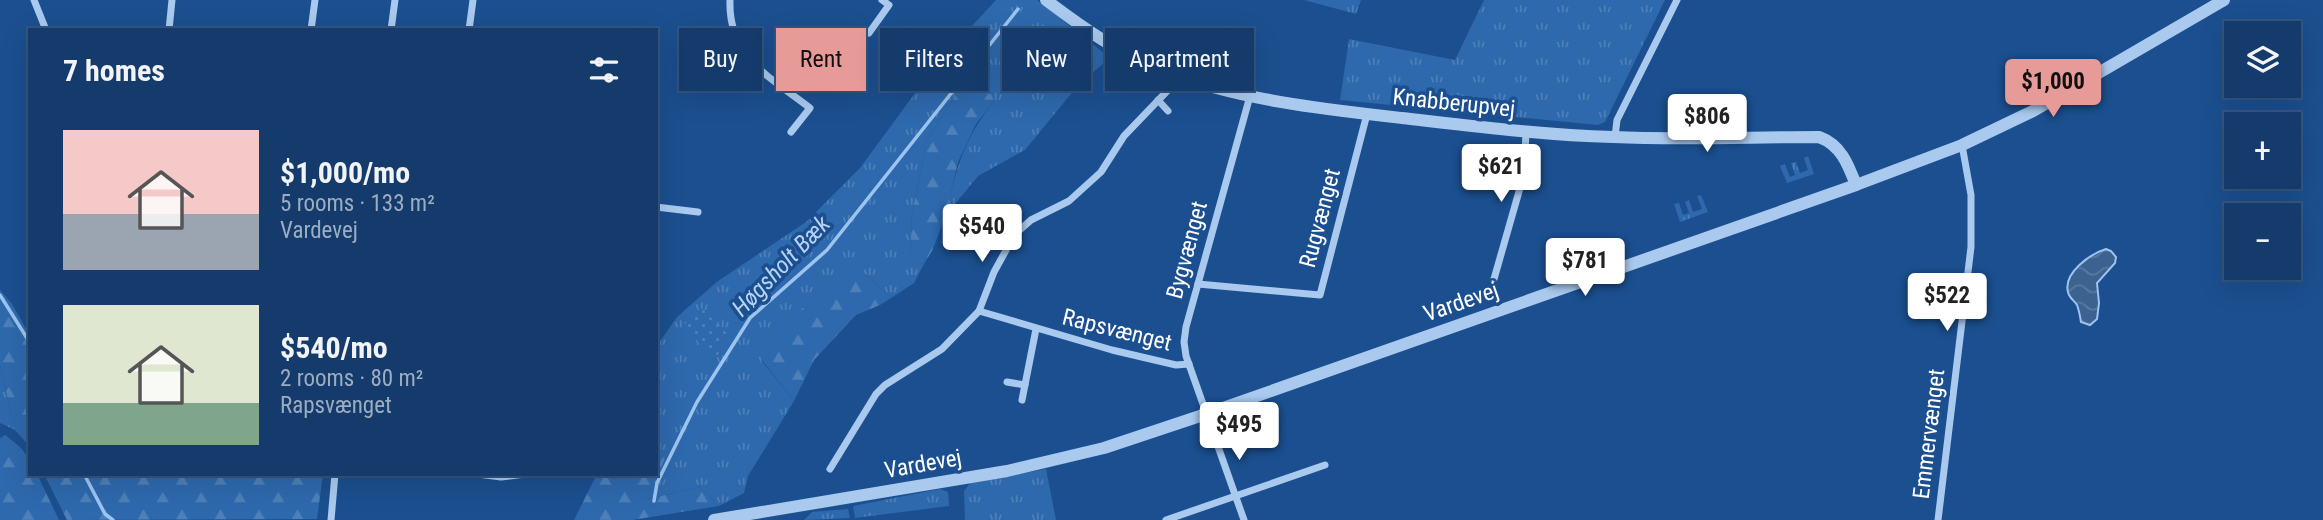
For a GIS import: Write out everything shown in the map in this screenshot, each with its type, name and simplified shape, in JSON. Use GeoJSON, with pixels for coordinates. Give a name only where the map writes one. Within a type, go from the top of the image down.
{"type":"FeatureCollection","features":[{"type":"Feature","properties":{"kind":"street"},"geometry":{"type":"LineString","coordinates":[[34,0],[45,28]]}},
{"type":"Feature","properties":{"kind":"street"},"geometry":{"type":"LineString","coordinates":[[169,28],[172,0]]}},
{"type":"Feature","properties":{"kind":"street"},"geometry":{"type":"LineString","coordinates":[[311,28],[315,0]]}},
{"type":"Feature","properties":{"kind":"street"},"geometry":{"type":"LineString","coordinates":[[391,28],[395,0]]}},
{"type":"Feature","properties":{"kind":"street"},"geometry":{"type":"LineString","coordinates":[[469,28],[473,0]]}},
{"type":"Feature","properties":{"kind":"street"},"geometry":{"type":"LineString","coordinates":[[730,0],[732,28],[738,44],[751,63],[810,108],[791,132]]}},
{"type":"Feature","properties":{"kind":"street"},"geometry":{"type":"LineString","coordinates":[[869,33],[889,5],[882,0]]}},
{"type":"Feature","properties":{"kind":"street","name":"Knabberupvej"},"geometry":{"type":"LineString","coordinates":[[1046,0],[1087,32],[1161,70],[1205,86],[1308,107],[1525,132],[1615,137],[1819,137],[1833,142],[1842,154],[1856,185]]}},
{"type":"Feature","properties":{"kind":"street"},"geometry":{"type":"LineString","coordinates":[[1615,137],[1617,120],[1676,0]]}},
{"type":"Feature","properties":{"kind":"street","name":"Vardevej"},"geometry":{"type":"LineString","coordinates":[[715,520],[789,514],[1045,463],[1104,448],[1206,414],[1856,185],[1962,145],[2032,111],[2224,0]]}},
{"type":"Feature","properties":{"kind":"street"},"geometry":{"type":"LineString","coordinates":[[830,469],[876,394],[885,385],[942,349],[979,312],[994,272],[1015,234],[1031,220],[1069,201],[1101,172],[1124,136],[1167,91]]}},
{"type":"Feature","properties":{"kind":"street","name":"Bygvænget"},"geometry":{"type":"LineString","coordinates":[[1244,520],[1189,364],[1184,342],[1250,96]]}},
{"type":"Feature","properties":{"kind":"street"},"geometry":{"type":"LineString","coordinates":[[1158,100],[1168,111]]}},
{"type":"Feature","properties":{"kind":"street","name":"Rugvænget"},"geometry":{"type":"LineString","coordinates":[[1198,284],[1320,295],[1367,114]]}},
{"type":"Feature","properties":{"kind":"street"},"geometry":{"type":"LineString","coordinates":[[1494,279],[1524,174],[1525,132]]}},
{"type":"Feature","properties":{"kind":"street","name":"Emmervænget"},"geometry":{"type":"LineString","coordinates":[[1938,520],[1971,247],[1971,195],[1962,145]]}},
{"type":"Feature","properties":{"kind":"street"},"geometry":{"type":"LineString","coordinates":[[658,206],[698,212]]}},
{"type":"Feature","properties":{"kind":"street","name":"Rapsvænget"},"geometry":{"type":"LineString","coordinates":[[979,312],[1176,365],[1189,364]]}},
{"type":"Feature","properties":{"kind":"street","name":"Rapsvænget"},"geometry":{"type":"LineString","coordinates":[[1022,400],[1036,329]]}},
{"type":"Feature","properties":{"kind":"street"},"geometry":{"type":"LineString","coordinates":[[1007,382],[1025,385]]}},
{"type":"Feature","properties":{"kind":"street"},"geometry":{"type":"LineString","coordinates":[[1166,520],[1325,465]]}},
{"type":"Feature","properties":{"kind":"street"},"geometry":{"type":"LineString","coordinates":[[331,520],[335,476]]}},
{"type":"Feature","properties":{"kind":"green space"},"geometry":{"type":"Polygon","coordinates":[[[996,0],[1037,0],[1072,28],[1002,28],[1002,91],[1073,91],[1025,150],[978,176],[946,215],[962,155],[983,115],[994,101],[956,95],[927,140],[912,213],[910,256],[924,264],[914,283],[891,298],[863,272],[761,360],[794,401],[748,476],[744,493],[719,506],[700,487],[646,499],[665,456],[658,453],[658,344],[677,317],[718,281],[806,222],[860,168],[917,91],[988,91],[988,28],[970,28],[996,0]]]}},
{"type":"Feature","properties":{"kind":"green space"},"geometry":{"type":"Polygon","coordinates":[[[1304,0],[1361,0],[1356,14],[1304,0]]]}},
{"type":"Feature","properties":{"kind":"green space"},"geometry":{"type":"Polygon","coordinates":[[[1484,0],[1665,0],[1605,122],[1598,125],[1340,100],[1349,39],[1455,60],[1484,0]]]}},
{"type":"Feature","properties":{"kind":"green space"},"geometry":{"type":"Polygon","coordinates":[[[1091,43],[1105,54],[1105,62],[1091,74],[1091,43]]]}},
{"type":"Feature","properties":{"kind":"green space"},"geometry":{"type":"Polygon","coordinates":[[[987,91],[994,101],[976,124],[958,162],[946,215],[924,264],[910,257],[912,213],[927,140],[956,95],[987,91]]]}},
{"type":"Feature","properties":{"kind":"green space"},"geometry":{"type":"Polygon","coordinates":[[[1808,156],[1814,174],[1787,183],[1780,166],[1785,164],[1790,177],[1795,175],[1791,163],[1796,162],[1800,173],[1808,170],[1804,158],[1808,156]]]}},
{"type":"Feature","properties":{"kind":"green space"},"geometry":{"type":"Polygon","coordinates":[[[1701,195],[1708,212],[1680,222],[1674,204],[1679,203],[1683,215],[1689,213],[1685,202],[1689,200],[1693,212],[1702,209],[1697,196],[1701,195]]]}},
{"type":"Feature","properties":{"kind":"green space"},"geometry":{"type":"Polygon","coordinates":[[[863,272],[891,298],[856,315],[814,360],[794,401],[761,359],[808,301],[863,272]]]}},
{"type":"Feature","properties":{"kind":"green space"},"geometry":{"type":"Polygon","coordinates":[[[0,290],[12,304],[28,332],[28,445],[15,430],[0,365],[0,290]]]}},
{"type":"Feature","properties":{"kind":"green space"},"geometry":{"type":"Polygon","coordinates":[[[701,308],[729,335],[716,358],[682,327],[701,308]]]}},
{"type":"Feature","properties":{"kind":"green space"},"geometry":{"type":"Polygon","coordinates":[[[0,365],[15,430],[0,423],[0,365]]]}},
{"type":"Feature","properties":{"kind":"green space"},"geometry":{"type":"Polygon","coordinates":[[[5,435],[26,455],[28,476],[38,476],[59,520],[0,520],[0,438],[5,435]]]}},
{"type":"Feature","properties":{"kind":"green space"},"geometry":{"type":"Polygon","coordinates":[[[658,453],[666,456],[658,474],[658,453]]]}},
{"type":"Feature","properties":{"kind":"green space"},"geometry":{"type":"Polygon","coordinates":[[[1046,469],[1056,520],[965,520],[964,491],[970,483],[1046,469]]]}},
{"type":"Feature","properties":{"kind":"green space"},"geometry":{"type":"Polygon","coordinates":[[[45,476],[323,476],[317,519],[67,520],[45,476]]]}},
{"type":"Feature","properties":{"kind":"green space"},"geometry":{"type":"Polygon","coordinates":[[[596,476],[657,476],[647,499],[700,487],[719,506],[632,520],[574,520],[596,476]]]}},
{"type":"Feature","properties":{"kind":"green space"},"geometry":{"type":"Polygon","coordinates":[[[940,489],[948,492],[949,506],[855,518],[853,506],[940,489]]]}},
{"type":"Feature","properties":{"kind":"green space"},"geometry":{"type":"Polygon","coordinates":[[[848,509],[850,518],[804,520],[812,512],[848,509]]]}},
{"type":"Feature","properties":{"kind":"water"},"geometry":{"type":"Polygon","coordinates":[[[2106,249],[2116,257],[2115,263],[2097,283],[2097,319],[2090,325],[2081,322],[2068,285],[2079,265],[2106,249]]]}},
{"type":"Feature","properties":{"kind":"waterway","name":"Høgsholt Bæk"},"geometry":{"type":"LineString","coordinates":[[654,501],[657,483],[697,402],[750,318],[827,250],[1018,9]]}},
{"type":"Feature","properties":{"kind":"waterway"},"geometry":{"type":"LineString","coordinates":[[0,295],[28,340]]}},
{"type":"Feature","properties":{"kind":"waterway"},"geometry":{"type":"LineString","coordinates":[[85,476],[105,514],[113,520]]}}]}
